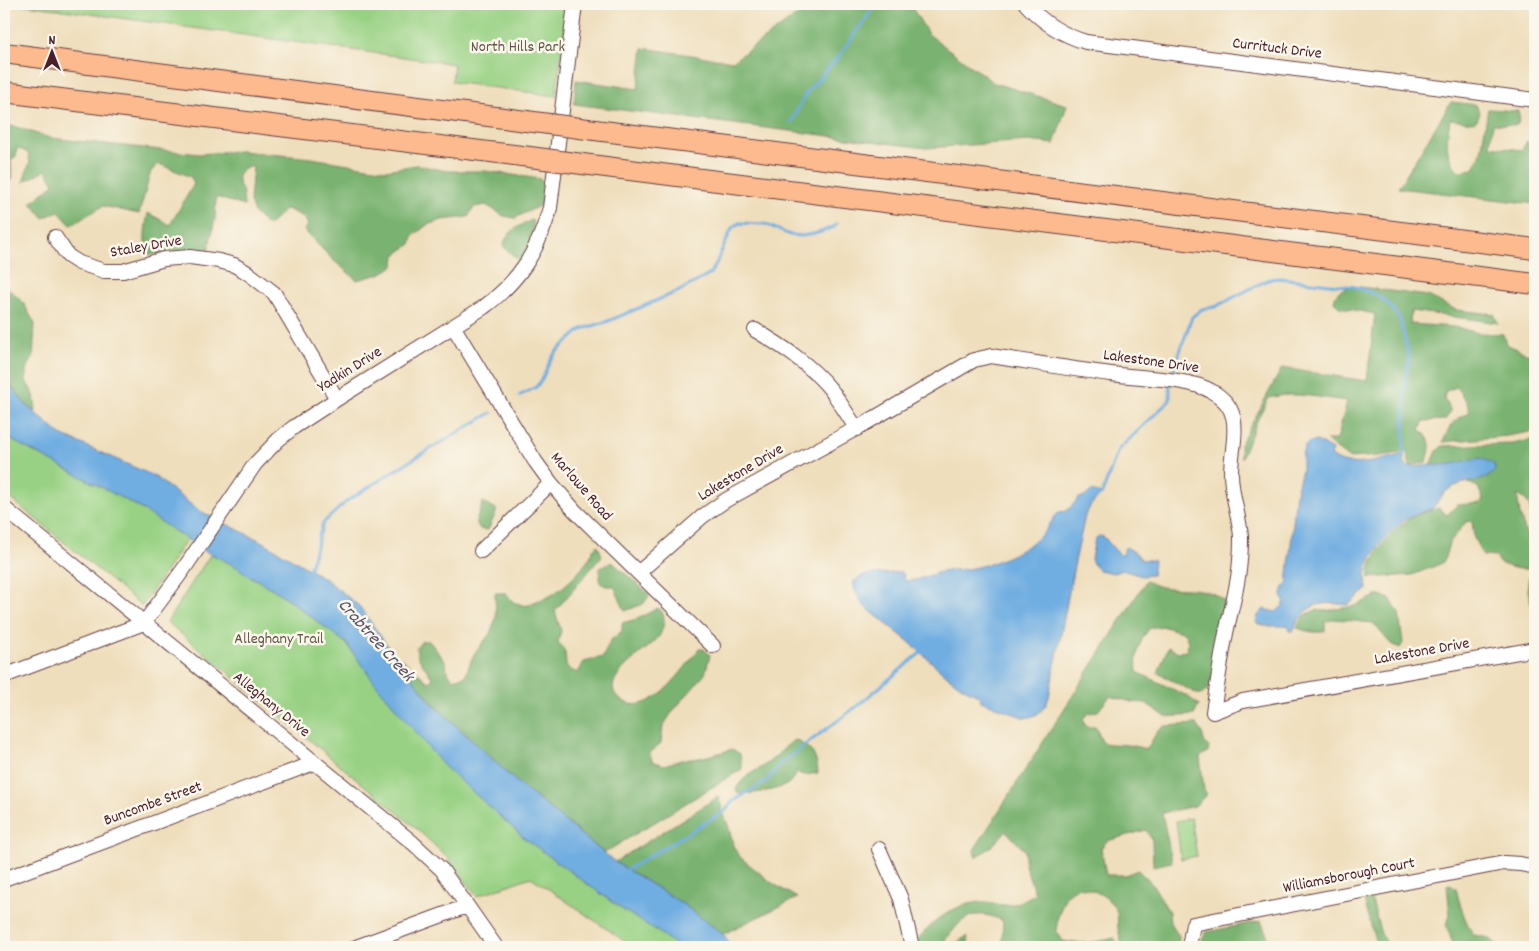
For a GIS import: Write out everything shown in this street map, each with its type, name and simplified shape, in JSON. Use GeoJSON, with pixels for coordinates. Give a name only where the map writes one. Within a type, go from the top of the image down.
{"type":"FeatureCollection","features":[{"type":"Feature","properties":{"kind":"highway"},"geometry":{"type":"LineString","coordinates":[[4,53],[1535,249]]}},
{"type":"Feature","properties":{"kind":"highway"},"geometry":{"type":"LineString","coordinates":[[4,92],[1535,284]]}},
{"type":"Feature","properties":{"kind":"street","name":"Yadkin Drive"},"geometry":{"type":"LineString","coordinates":[[144,623],[255,464],[278,440],[336,398],[484,307],[524,269],[544,228],[554,184],[575,4]]}},
{"type":"Feature","properties":{"kind":"street","name":"Currituck Drive"},"geometry":{"type":"LineString","coordinates":[[1026,4],[1053,28],[1065,35],[1086,42],[1535,100]]}},
{"type":"Feature","properties":{"kind":"street","name":"Staley Drive"},"geometry":{"type":"LineString","coordinates":[[55,237],[68,256],[79,263],[104,271],[119,272],[135,269],[164,259],[190,256],[234,265],[248,273],[274,294],[336,398]]}},
{"type":"Feature","properties":{"kind":"street","name":"Marlowe Road"},"geometry":{"type":"LineString","coordinates":[[453,326],[535,461],[551,483],[575,511],[713,646]]}},
{"type":"Feature","properties":{"kind":"street"},"geometry":{"type":"LineString","coordinates":[[755,330],[776,342],[816,374],[831,390],[857,429]]}},
{"type":"Feature","properties":{"kind":"street","name":"Lakestone Drive"},"geometry":{"type":"LineString","coordinates":[[638,573],[703,516],[761,480],[857,429],[974,360],[991,356],[1188,383],[1202,387],[1221,398],[1228,406],[1235,425],[1231,472],[1241,537],[1236,592],[1220,663],[1213,712],[1243,701],[1535,649]]}},
{"type":"Feature","properties":{"kind":"street"},"geometry":{"type":"LineString","coordinates":[[481,551],[551,483]]}},
{"type":"Feature","properties":{"kind":"street","name":"Alleghany Drive"},"geometry":{"type":"LineString","coordinates":[[4,508],[413,843],[442,870],[496,947]]}},
{"type":"Feature","properties":{"kind":"street"},"geometry":{"type":"LineString","coordinates":[[4,676],[144,623]]}},
{"type":"Feature","properties":{"kind":"street","name":"Buncombe Street"},"geometry":{"type":"LineString","coordinates":[[4,879],[314,763]]}},
{"type":"Feature","properties":{"kind":"street"},"geometry":{"type":"LineString","coordinates":[[879,849],[901,899],[912,947]]}},
{"type":"Feature","properties":{"kind":"street","name":"Williamsborough Court"},"geometry":{"type":"LineString","coordinates":[[1189,947],[1193,924],[1504,863],[1520,864],[1535,868]]}},
{"type":"Feature","properties":{"kind":"street"},"geometry":{"type":"LineString","coordinates":[[356,947],[467,906]]}},
{"type":"Feature","properties":{"kind":"green space","name":"North Hills Park"},"geometry":{"type":"Polygon","coordinates":[[[19,4],[568,4],[556,96],[452,82],[454,64],[19,4]]]}},
{"type":"Feature","properties":{"kind":"green space"},"geometry":{"type":"Polygon","coordinates":[[[813,4],[910,4],[928,34],[994,83],[1067,105],[1054,144],[1029,141],[926,148],[574,104],[576,80],[638,89],[643,48],[733,61],[813,4]]]}},
{"type":"Feature","properties":{"kind":"green space"},"geometry":{"type":"Polygon","coordinates":[[[1451,102],[1476,105],[1480,113],[1477,120],[1473,122],[1450,119],[1447,140],[1448,153],[1459,171],[1474,169],[1481,153],[1488,109],[1518,111],[1520,119],[1517,125],[1493,124],[1490,146],[1522,150],[1527,141],[1535,160],[1535,204],[1398,188],[1451,102]]]}},
{"type":"Feature","properties":{"kind":"green space"},"geometry":{"type":"Polygon","coordinates":[[[4,125],[50,138],[199,154],[240,151],[311,158],[386,170],[417,165],[448,171],[485,171],[540,179],[545,187],[545,203],[515,218],[504,216],[486,205],[474,207],[468,217],[442,220],[427,225],[413,236],[411,244],[395,255],[394,266],[380,274],[357,280],[332,259],[304,230],[308,225],[299,215],[286,209],[268,226],[254,213],[250,201],[253,166],[243,168],[237,178],[243,193],[244,206],[216,197],[215,219],[208,251],[169,251],[150,255],[145,240],[148,213],[170,225],[194,184],[191,177],[159,164],[151,171],[139,214],[103,206],[71,225],[58,211],[44,218],[31,203],[54,184],[46,170],[23,182],[30,162],[28,153],[17,147],[16,156],[11,161],[12,179],[7,183],[4,200],[4,125]]]}},
{"type":"Feature","properties":{"kind":"green space"},"geometry":{"type":"Polygon","coordinates":[[[532,220],[533,230],[530,242],[518,260],[503,246],[511,233],[532,220]]]}},
{"type":"Feature","properties":{"kind":"green space"},"geometry":{"type":"Polygon","coordinates":[[[4,271],[6,287],[23,302],[35,324],[33,358],[26,370],[26,381],[34,395],[35,412],[26,405],[4,377],[4,271]]]}},
{"type":"Feature","properties":{"kind":"green space"},"geometry":{"type":"Polygon","coordinates":[[[1353,286],[1428,296],[1456,310],[1494,314],[1498,323],[1411,311],[1410,324],[1455,327],[1479,333],[1503,334],[1506,344],[1535,357],[1535,431],[1507,436],[1443,442],[1452,424],[1469,413],[1467,402],[1456,387],[1446,391],[1444,398],[1451,411],[1445,420],[1424,421],[1420,429],[1430,444],[1427,462],[1410,466],[1407,452],[1348,458],[1326,440],[1337,440],[1347,401],[1289,395],[1269,398],[1241,458],[1240,445],[1282,368],[1367,381],[1375,314],[1339,307],[1334,301],[1338,292],[1353,286]]]}},
{"type":"Feature","properties":{"kind":"green space"},"geometry":{"type":"Polygon","coordinates":[[[4,402],[195,527],[142,606],[4,493],[4,402]]]}},
{"type":"Feature","properties":{"kind":"green space"},"geometry":{"type":"Polygon","coordinates":[[[1535,439],[1535,528],[1527,502],[1517,495],[1520,515],[1526,534],[1534,547],[1535,566],[1517,569],[1499,563],[1497,557],[1483,556],[1474,538],[1472,521],[1466,522],[1449,543],[1444,561],[1440,564],[1412,575],[1370,578],[1370,570],[1377,552],[1406,521],[1419,514],[1439,508],[1447,515],[1457,505],[1481,503],[1483,499],[1478,487],[1430,467],[1437,451],[1442,446],[1513,444],[1535,439]]]}},
{"type":"Feature","properties":{"kind":"green space"},"geometry":{"type":"Polygon","coordinates":[[[483,502],[496,509],[488,530],[480,529],[476,522],[483,502]]]}},
{"type":"Feature","properties":{"kind":"green space","name":"Alleghany Trail"},"geometry":{"type":"Polygon","coordinates":[[[219,541],[390,675],[704,947],[633,947],[531,877],[477,896],[447,857],[417,829],[167,622],[219,541]]]}},
{"type":"Feature","properties":{"kind":"green space"},"geometry":{"type":"Polygon","coordinates":[[[598,545],[602,556],[555,611],[561,631],[558,642],[565,652],[567,666],[578,673],[584,662],[603,657],[610,641],[622,631],[622,623],[637,619],[658,608],[662,612],[664,619],[660,634],[617,677],[613,686],[615,694],[623,701],[634,704],[645,703],[656,697],[676,678],[699,649],[704,649],[710,655],[705,674],[673,711],[663,726],[661,743],[650,753],[652,761],[664,765],[732,749],[740,754],[742,769],[604,853],[519,784],[434,705],[397,659],[402,659],[428,682],[433,679],[418,657],[416,648],[422,641],[429,641],[446,662],[447,671],[453,679],[465,676],[474,654],[490,634],[496,618],[495,593],[506,593],[513,602],[526,606],[548,597],[561,589],[575,576],[587,562],[593,549],[598,545]]]}},
{"type":"Feature","properties":{"kind":"green space"},"geometry":{"type":"Polygon","coordinates":[[[612,562],[650,595],[643,604],[625,611],[614,586],[606,586],[600,583],[600,568],[612,562]]]}},
{"type":"Feature","properties":{"kind":"green space"},"geometry":{"type":"Polygon","coordinates":[[[1530,575],[1535,580],[1535,616],[1528,591],[1530,575]]]}},
{"type":"Feature","properties":{"kind":"green space"},"geometry":{"type":"Polygon","coordinates":[[[1146,581],[1161,587],[1206,591],[1222,599],[1229,606],[1213,681],[1203,694],[1197,694],[1158,673],[1168,647],[1178,652],[1187,651],[1188,642],[1185,633],[1162,626],[1150,628],[1143,638],[1139,649],[1137,672],[1187,696],[1199,705],[1194,715],[1166,717],[1146,703],[1132,702],[1110,696],[1098,711],[1089,713],[1083,718],[1084,724],[1089,727],[1096,727],[1102,742],[1108,744],[1132,745],[1147,749],[1157,732],[1165,726],[1197,724],[1205,744],[1209,747],[1208,752],[1200,757],[1204,790],[1207,794],[1195,806],[1162,813],[1172,862],[1153,866],[1152,840],[1146,830],[1107,841],[1101,848],[1106,875],[1125,875],[1138,870],[1153,885],[1169,912],[1170,923],[1179,936],[1178,947],[1121,947],[1117,912],[1114,906],[1101,895],[1079,887],[1066,895],[1058,916],[1056,931],[1063,941],[1076,943],[1114,938],[1117,942],[1114,947],[1002,947],[1003,921],[987,915],[976,915],[965,919],[939,945],[919,947],[917,940],[924,932],[940,918],[957,908],[976,902],[1007,905],[1019,902],[1035,894],[1025,865],[1025,851],[1006,831],[992,846],[976,858],[974,850],[1146,581]]]}},
{"type":"Feature","properties":{"kind":"green space"},"geometry":{"type":"Polygon","coordinates":[[[1376,596],[1390,599],[1399,613],[1403,643],[1400,648],[1390,643],[1373,623],[1335,619],[1325,622],[1325,631],[1321,632],[1297,628],[1305,615],[1316,610],[1324,611],[1355,606],[1376,596]]]}},
{"type":"Feature","properties":{"kind":"green space"},"geometry":{"type":"Polygon","coordinates":[[[796,740],[806,746],[815,757],[818,773],[805,775],[797,773],[785,786],[772,790],[738,793],[736,789],[744,779],[796,740]]]}},
{"type":"Feature","properties":{"kind":"green space"},"geometry":{"type":"Polygon","coordinates":[[[718,797],[734,848],[741,858],[772,883],[797,898],[723,934],[680,902],[615,862],[718,797]]]}},
{"type":"Feature","properties":{"kind":"green space"},"geometry":{"type":"Polygon","coordinates":[[[1191,818],[1197,856],[1181,859],[1176,821],[1191,818]]]}},
{"type":"Feature","properties":{"kind":"green space"},"geometry":{"type":"Polygon","coordinates":[[[1450,884],[1456,888],[1463,912],[1474,935],[1489,938],[1500,947],[1454,947],[1446,924],[1450,915],[1447,885],[1450,884]]]}},
{"type":"Feature","properties":{"kind":"green space"},"geometry":{"type":"Polygon","coordinates":[[[1364,900],[1372,901],[1381,934],[1390,947],[1377,947],[1364,900]]]}},
{"type":"Feature","properties":{"kind":"green space"},"geometry":{"type":"Polygon","coordinates":[[[1261,921],[1272,947],[1202,947],[1203,937],[1207,932],[1261,921]]]}},
{"type":"Feature","properties":{"kind":"green space"},"geometry":{"type":"Polygon","coordinates":[[[967,936],[969,947],[950,947],[967,936]]]}},
{"type":"Feature","properties":{"kind":"water","name":"Crabtree Creek"},"geometry":{"type":"Polygon","coordinates":[[[4,377],[26,405],[61,435],[154,476],[198,510],[265,543],[327,580],[359,606],[397,659],[434,705],[519,784],[615,862],[680,902],[723,934],[733,947],[678,947],[660,933],[623,910],[524,838],[443,765],[375,683],[346,643],[278,592],[237,567],[203,550],[135,505],[13,441],[4,430],[4,377]]]}},
{"type":"Feature","properties":{"kind":"water"},"geometry":{"type":"Polygon","coordinates":[[[1317,441],[1332,450],[1331,455],[1346,463],[1366,463],[1404,454],[1404,463],[1408,467],[1451,464],[1480,458],[1493,463],[1495,471],[1479,480],[1451,488],[1432,509],[1410,517],[1394,529],[1381,543],[1371,559],[1366,575],[1367,590],[1348,605],[1329,603],[1314,606],[1303,615],[1293,631],[1290,631],[1288,626],[1265,626],[1256,623],[1257,617],[1264,609],[1276,612],[1283,606],[1285,601],[1281,597],[1284,587],[1287,585],[1296,493],[1302,469],[1302,455],[1305,446],[1310,442],[1317,441]]]}},
{"type":"Feature","properties":{"kind":"water"},"geometry":{"type":"Polygon","coordinates":[[[1091,491],[1102,494],[1091,505],[1085,516],[1049,697],[1046,705],[1034,716],[1025,718],[981,701],[980,696],[962,687],[946,675],[863,605],[855,591],[853,582],[864,575],[900,572],[903,573],[905,581],[910,581],[950,570],[986,565],[1004,558],[1023,549],[1039,538],[1059,512],[1067,511],[1079,498],[1086,496],[1091,491]]]}},
{"type":"Feature","properties":{"kind":"water"},"geometry":{"type":"Polygon","coordinates":[[[1099,536],[1104,537],[1121,555],[1124,554],[1126,547],[1136,553],[1142,560],[1154,560],[1152,575],[1142,576],[1122,570],[1114,573],[1099,570],[1091,559],[1095,539],[1099,536]]]}},
{"type":"Feature","properties":{"kind":"waterway"},"geometry":{"type":"LineString","coordinates":[[791,122],[807,92],[840,55],[876,4]]}},
{"type":"Feature","properties":{"kind":"waterway"},"geometry":{"type":"LineString","coordinates":[[519,396],[536,387],[557,351],[582,329],[606,322],[679,291],[709,275],[732,228],[739,223],[765,224],[790,235],[802,236],[818,233],[834,227],[836,224]]}},
{"type":"Feature","properties":{"kind":"waterway"},"geometry":{"type":"LineString","coordinates":[[1171,377],[1192,317],[1202,309],[1215,307],[1269,279],[1280,278],[1354,287],[1370,292],[1390,306],[1400,319],[1409,358],[1405,384],[1404,454],[1402,457]]}},
{"type":"Feature","properties":{"kind":"waterway"},"geometry":{"type":"LineString","coordinates":[[1099,496],[1102,494],[1118,450],[1170,400],[1170,383]]}},
{"type":"Feature","properties":{"kind":"waterway"},"geometry":{"type":"LineString","coordinates":[[309,571],[323,523],[347,501],[491,413]]}},
{"type":"Feature","properties":{"kind":"waterway"},"geometry":{"type":"LineString","coordinates":[[625,871],[725,811],[732,802],[768,780],[781,763],[856,707],[924,650]]}}]}
